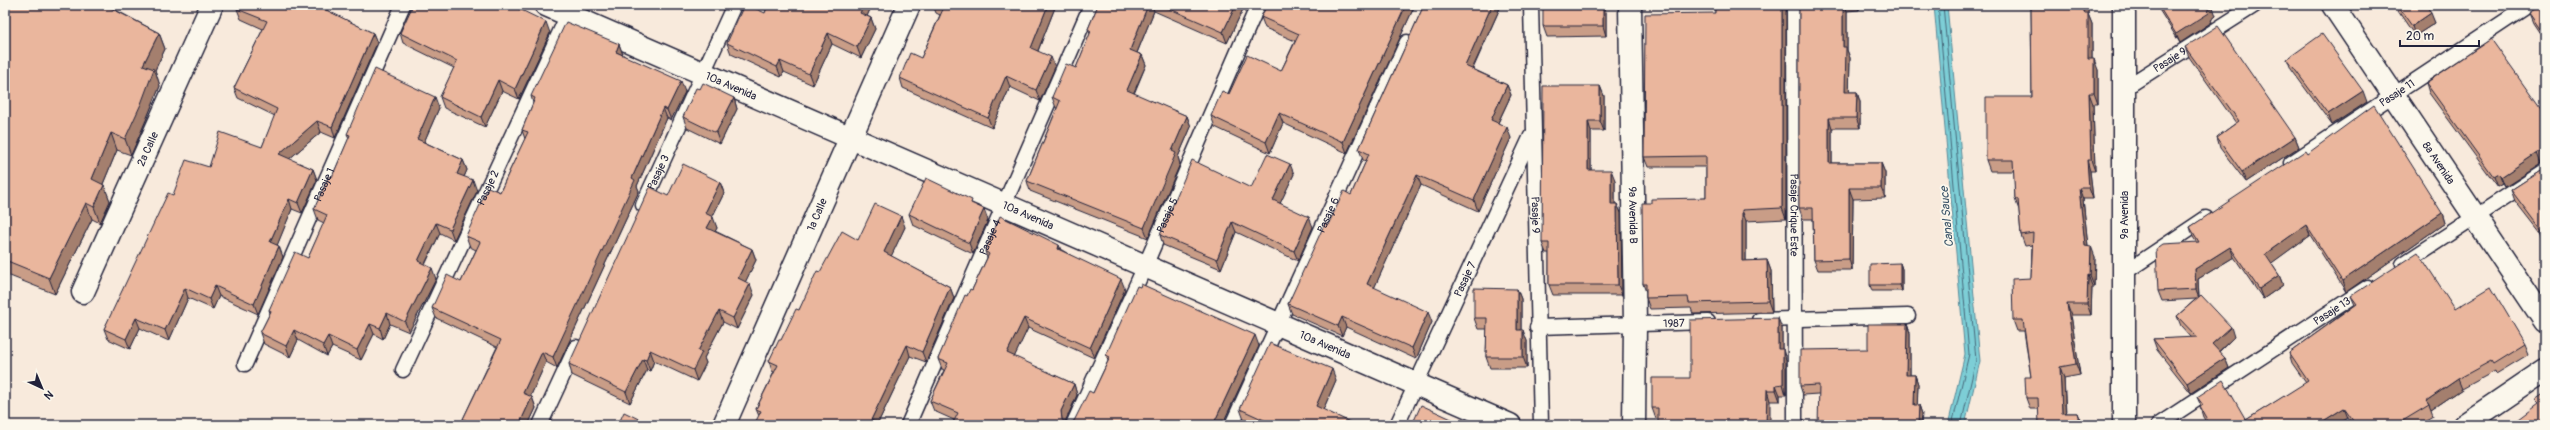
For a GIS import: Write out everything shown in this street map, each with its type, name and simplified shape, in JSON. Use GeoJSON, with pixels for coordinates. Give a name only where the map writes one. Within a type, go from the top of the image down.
{"type":"FeatureCollection","features":[{"type":"Feature","properties":{"kind":"street","name":"2a Calle"},"geometry":{"type":"LineString","coordinates":[[83,292],[212,5]]}},
{"type":"Feature","properties":{"kind":"street","name":"10a Avenida"},"geometry":{"type":"LineString","coordinates":[[546,5],[570,10],[704,74],[1510,425]]}},
{"type":"Feature","properties":{"kind":"street","name":"1a Calle"},"geometry":{"type":"LineString","coordinates":[[724,425],[849,137],[909,5]]}},
{"type":"Feature","properties":{"kind":"street","name":"9a Avenida B"},"geometry":{"type":"LineString","coordinates":[[1630,5],[1635,324],[1634,425]]}},
{"type":"Feature","properties":{"kind":"street","name":"9a Avenida"},"geometry":{"type":"LineString","coordinates":[[2124,5],[2124,425]]}},
{"type":"Feature","properties":{"kind":"street","name":"8a Avenida"},"geometry":{"type":"LineString","coordinates":[[2333,5],[2545,321]]}},
{"type":"Feature","properties":{"kind":"street"},"geometry":{"type":"LineString","coordinates":[[2464,425],[2545,370]]}},
{"type":"Feature","properties":{"kind":"lane","name":"Pasaje 1"},"geometry":{"type":"LineString","coordinates":[[245,364],[403,5]]}},
{"type":"Feature","properties":{"kind":"lane","name":"Pasaje 3"},"geometry":{"type":"LineString","coordinates":[[637,217],[704,74],[734,5]]}},
{"type":"Feature","properties":{"kind":"lane","name":"Pasaje 4"},"geometry":{"type":"LineString","coordinates":[[908,425],[1091,5]]}},
{"type":"Feature","properties":{"kind":"lane","name":"Pasaje 5"},"geometry":{"type":"LineString","coordinates":[[1073,425],[1145,266],[1258,5]]}},
{"type":"Feature","properties":{"kind":"lane","name":"Pasaje 9"},"geometry":{"type":"LineString","coordinates":[[1531,5],[1537,327],[1541,425]]}},
{"type":"Feature","properties":{"kind":"lane","name":"Pasaje Crique Este"},"geometry":{"type":"LineString","coordinates":[[1794,5],[1795,425]]}},
{"type":"Feature","properties":{"kind":"lane","name":"Pasaje 9"},"geometry":{"type":"LineString","coordinates":[[2125,88],[2255,5]]}},
{"type":"Feature","properties":{"kind":"lane","name":"Pasaje 11"},"geometry":{"type":"LineString","coordinates":[[2282,168],[2529,5]]}},
{"type":"Feature","properties":{"kind":"lane","name":"Pasaje 2"},"geometry":{"type":"LineString","coordinates":[[403,370],[570,10]]}},
{"type":"Feature","properties":{"kind":"lane","name":"Pasaje 6"},"geometry":{"type":"LineString","coordinates":[[1232,425],[1414,27]]}},
{"type":"Feature","properties":{"kind":"lane","name":"Pasaje 7"},"geometry":{"type":"LineString","coordinates":[[1398,425],[1415,384],[1533,132]]}},
{"type":"Feature","properties":{"kind":"lane","name":"Pasaje 13"},"geometry":{"type":"LineString","coordinates":[[2158,425],[2545,170]]}},
{"type":"Feature","properties":{"kind":"lane"},"geometry":{"type":"LineString","coordinates":[[2124,273],[2216,212]]}},
{"type":"Feature","properties":{"kind":"lane"},"geometry":{"type":"LineString","coordinates":[[1747,321],[1908,316]]}},
{"type":"Feature","properties":{"kind":"lane","name":"1987"},"geometry":{"type":"LineString","coordinates":[[1537,327],[1723,321]]}},
{"type":"Feature","properties":{"kind":"lane"},"geometry":{"type":"LineString","coordinates":[[540,425],[584,332]]}},
{"type":"Feature","properties":{"kind":"water"},"geometry":{"type":"Polygon","coordinates":[[[1934,5],[1947,5],[1980,361],[1965,425],[1948,425],[1965,354],[1934,5]]]}},
{"type":"Feature","properties":{"kind":"building"},"geometry":{"type":"Polygon","coordinates":[[[5,5],[105,5],[159,33],[143,65],[154,69],[141,104],[125,139],[111,133],[92,179],[104,185],[94,207],[86,203],[49,278],[5,260],[5,5]]]}},
{"type":"Feature","properties":{"kind":"building"},"geometry":{"type":"Polygon","coordinates":[[[239,5],[316,5],[373,33],[332,127],[317,121],[279,154],[313,169],[298,203],[289,199],[270,242],[279,246],[254,304],[215,286],[209,299],[185,288],[165,330],[136,318],[126,339],[104,329],[168,193],[173,195],[186,160],[209,167],[220,132],[262,147],[277,109],[234,88],[267,21],[237,9],[239,5]]]}},
{"type":"Feature","properties":{"kind":"building"},"geometry":{"type":"Polygon","coordinates":[[[413,5],[511,5],[546,22],[515,89],[498,80],[481,117],[440,97],[457,61],[400,33],[413,5]]]}},
{"type":"Feature","properties":{"kind":"building"},"geometry":{"type":"Polygon","coordinates":[[[744,5],[748,5],[765,13],[768,5],[864,5],[860,13],[871,18],[857,47],[828,33],[809,74],[780,61],[777,67],[727,43],[744,5]]]}},
{"type":"Feature","properties":{"kind":"building"},"geometry":{"type":"Polygon","coordinates":[[[938,5],[1048,5],[1031,48],[1051,57],[1036,90],[1006,76],[988,118],[900,78],[910,53],[921,58],[944,7],[938,5]]]}},
{"type":"Feature","properties":{"kind":"building"},"geometry":{"type":"Polygon","coordinates":[[[1098,5],[1148,5],[1130,50],[1142,55],[1127,90],[1187,116],[1172,151],[1176,153],[1144,228],[1027,181],[1060,101],[1052,97],[1066,64],[1076,68],[1091,31],[1088,29],[1098,5]]]}},
{"type":"Feature","properties":{"kind":"building"},"geometry":{"type":"Polygon","coordinates":[[[1161,5],[1236,5],[1223,32],[1161,5]]]}},
{"type":"Feature","properties":{"kind":"building"},"geometry":{"type":"Polygon","coordinates":[[[1267,5],[1406,5],[1343,142],[1279,113],[1266,142],[1211,116],[1222,91],[1229,94],[1247,55],[1281,71],[1299,34],[1261,17],[1267,5]]]}},
{"type":"Feature","properties":{"kind":"building"},"geometry":{"type":"Polygon","coordinates":[[[1424,5],[1492,5],[1465,66],[1507,85],[1491,120],[1507,127],[1474,200],[1417,175],[1367,284],[1428,312],[1412,348],[1342,317],[1338,326],[1288,304],[1325,223],[1328,225],[1344,191],[1351,195],[1369,154],[1359,149],[1424,5]]]}},
{"type":"Feature","properties":{"kind":"building"},"geometry":{"type":"Polygon","coordinates":[[[1543,5],[1603,5],[1603,26],[1543,26],[1543,5]]]}},
{"type":"Feature","properties":{"kind":"building"},"geometry":{"type":"Polygon","coordinates":[[[1715,5],[1782,5],[1782,208],[1742,210],[1742,261],[1767,260],[1768,301],[1689,303],[1688,297],[1646,298],[1646,284],[1643,284],[1642,203],[1651,203],[1651,199],[1706,198],[1706,156],[1644,157],[1645,14],[1715,13],[1715,5]]]}},
{"type":"Feature","properties":{"kind":"building"},"geometry":{"type":"Polygon","coordinates":[[[1799,5],[1843,5],[1843,47],[1846,47],[1845,92],[1857,92],[1856,118],[1829,118],[1829,163],[1881,163],[1881,188],[1849,188],[1849,259],[1814,260],[1813,208],[1799,208],[1799,5]]]}},
{"type":"Feature","properties":{"kind":"building"},"geometry":{"type":"Polygon","coordinates":[[[2031,5],[2084,5],[2084,13],[2088,13],[2088,59],[2094,59],[2094,93],[2089,93],[2091,160],[2087,160],[2089,188],[2079,188],[2085,245],[2091,246],[2087,304],[2067,304],[2076,364],[2060,367],[2062,413],[2078,413],[2078,425],[2039,425],[2038,398],[2026,398],[2025,377],[2031,377],[2023,320],[2013,320],[2012,279],[2031,278],[2033,233],[2021,235],[2018,199],[2015,199],[2013,160],[1986,160],[1986,97],[2032,97],[2031,5]]]}},
{"type":"Feature","properties":{"kind":"building"},"geometry":{"type":"Polygon","coordinates":[[[2158,5],[2211,5],[2213,7],[2207,11],[2209,13],[2176,34],[2158,5]]]}},
{"type":"Feature","properties":{"kind":"building"},"geometry":{"type":"Polygon","coordinates":[[[2397,5],[2426,5],[2431,13],[2412,26],[2397,5]]]}},
{"type":"Feature","properties":{"kind":"building"},"geometry":{"type":"Polygon","coordinates":[[[2541,5],[2545,5],[2545,36],[2529,13],[2541,5]]]}},
{"type":"Feature","properties":{"kind":"building"},"geometry":{"type":"Polygon","coordinates":[[[566,22],[619,44],[616,52],[681,81],[667,110],[663,108],[632,178],[635,180],[553,357],[542,352],[523,393],[532,397],[519,425],[477,425],[463,419],[501,340],[432,308],[447,275],[461,282],[480,242],[466,236],[488,187],[500,192],[528,132],[522,130],[535,98],[531,96],[566,22]]]}},
{"type":"Feature","properties":{"kind":"building"},"geometry":{"type":"Polygon","coordinates":[[[2218,26],[2295,137],[2242,172],[2217,137],[2239,121],[2185,47],[2218,26]]]}},
{"type":"Feature","properties":{"kind":"building"},"geometry":{"type":"Polygon","coordinates":[[[2322,34],[2363,91],[2328,114],[2287,59],[2322,34]]]}},
{"type":"Feature","properties":{"kind":"building"},"geometry":{"type":"Polygon","coordinates":[[[2491,39],[2545,115],[2545,154],[2541,152],[2537,153],[2501,177],[2499,174],[2494,177],[2426,83],[2491,39]]]}},
{"type":"Feature","properties":{"kind":"building"},"geometry":{"type":"Polygon","coordinates":[[[375,69],[435,97],[417,139],[463,160],[457,174],[473,180],[450,229],[436,223],[418,261],[432,268],[405,322],[387,313],[380,328],[370,324],[357,350],[328,336],[323,345],[294,330],[286,346],[260,333],[271,311],[269,310],[295,252],[308,258],[327,215],[314,209],[329,176],[332,177],[350,135],[347,134],[375,69]]]}},
{"type":"Feature","properties":{"kind":"building"},"geometry":{"type":"Polygon","coordinates":[[[703,83],[734,98],[716,133],[683,117],[696,88],[700,89],[703,83]]]}},
{"type":"Feature","properties":{"kind":"building"},"geometry":{"type":"Polygon","coordinates":[[[1543,86],[1600,86],[1600,121],[1588,121],[1588,170],[1611,170],[1611,204],[1617,204],[1618,285],[1549,285],[1549,243],[1542,243],[1543,86]]]}},
{"type":"Feature","properties":{"kind":"building"},"geometry":{"type":"Polygon","coordinates":[[[2374,105],[2442,213],[2342,281],[2306,225],[2265,254],[2279,275],[2259,289],[2230,247],[2195,269],[2196,289],[2158,291],[2156,249],[2163,244],[2199,242],[2190,227],[2305,151],[2307,154],[2374,105]]]}},
{"type":"Feature","properties":{"kind":"building"},"geometry":{"type":"Polygon","coordinates":[[[1267,154],[1290,164],[1273,200],[1309,217],[1294,251],[1232,222],[1217,259],[1160,235],[1192,160],[1251,188],[1267,154]]]}},
{"type":"Feature","properties":{"kind":"building"},"geometry":{"type":"Polygon","coordinates":[[[683,164],[720,182],[705,213],[713,217],[707,228],[752,249],[738,278],[750,284],[733,318],[719,311],[698,351],[702,352],[693,370],[650,350],[646,360],[643,359],[626,392],[569,364],[650,187],[668,196],[683,164]]]}},
{"type":"Feature","properties":{"kind":"building"},"geometry":{"type":"Polygon","coordinates":[[[2545,168],[2545,240],[2539,231],[2541,230],[2511,190],[2545,168]]]}},
{"type":"Feature","properties":{"kind":"building"},"geometry":{"type":"Polygon","coordinates":[[[926,178],[972,200],[971,203],[984,209],[969,243],[909,214],[926,178]]]}},
{"type":"Feature","properties":{"kind":"building"},"geometry":{"type":"Polygon","coordinates":[[[875,204],[901,216],[884,252],[950,287],[922,352],[907,345],[871,420],[882,425],[754,425],[761,411],[756,409],[778,365],[769,361],[779,340],[781,340],[796,309],[799,310],[817,271],[820,272],[842,231],[858,240],[875,204]]]}},
{"type":"Feature","properties":{"kind":"building"},"geometry":{"type":"Polygon","coordinates":[[[1000,216],[1059,245],[1058,249],[1121,279],[1090,348],[1024,318],[1007,353],[1074,384],[1061,411],[1062,420],[1070,423],[1074,421],[1089,391],[1093,393],[1110,357],[1106,355],[1137,286],[1140,287],[1141,284],[1255,335],[1213,425],[952,425],[958,413],[930,401],[948,363],[938,359],[965,295],[967,296],[970,289],[972,290],[989,254],[985,251],[1000,216]]]}},
{"type":"Feature","properties":{"kind":"building"},"geometry":{"type":"Polygon","coordinates":[[[2418,252],[2455,309],[2491,287],[2525,344],[2493,364],[2491,361],[2458,379],[2426,401],[2429,405],[2396,425],[2356,425],[2344,408],[2317,425],[2210,425],[2200,407],[2203,405],[2197,397],[2223,380],[2246,420],[2308,381],[2289,353],[2357,304],[2351,296],[2418,252]]]}},
{"type":"Feature","properties":{"kind":"building"},"geometry":{"type":"Polygon","coordinates":[[[1900,263],[1900,285],[1870,285],[1870,264],[1900,263]]]}},
{"type":"Feature","properties":{"kind":"building"},"geometry":{"type":"Polygon","coordinates":[[[1474,288],[1517,289],[1517,330],[1523,330],[1523,357],[1486,357],[1487,318],[1474,318],[1474,288]]]}},
{"type":"Feature","properties":{"kind":"building"},"geometry":{"type":"Polygon","coordinates":[[[2201,295],[2231,327],[2212,344],[2225,358],[2187,383],[2153,339],[2197,337],[2177,316],[2201,295]]]}},
{"type":"Feature","properties":{"kind":"building"},"geometry":{"type":"Polygon","coordinates":[[[1778,318],[1778,349],[1783,349],[1783,384],[1776,385],[1776,390],[1767,390],[1766,425],[1658,425],[1658,408],[1652,408],[1652,378],[1690,378],[1690,320],[1778,318]]]}},
{"type":"Feature","properties":{"kind":"building"},"geometry":{"type":"Polygon","coordinates":[[[1868,324],[1907,324],[1906,375],[1915,375],[1914,405],[1919,405],[1918,425],[1818,425],[1819,385],[1800,386],[1800,350],[1868,349],[1868,324]]]}},
{"type":"Feature","properties":{"kind":"building"},"geometry":{"type":"Polygon","coordinates":[[[1270,343],[1332,369],[1316,406],[1356,425],[1275,425],[1240,409],[1270,343]]]}},
{"type":"Feature","properties":{"kind":"building"},"geometry":{"type":"Polygon","coordinates":[[[2545,393],[2545,425],[2511,425],[2539,404],[2535,400],[2545,393]]]}},
{"type":"Feature","properties":{"kind":"building"},"geometry":{"type":"Polygon","coordinates":[[[1421,405],[1458,422],[1457,425],[1412,425],[1421,405]]]}},
{"type":"Feature","properties":{"kind":"building"},"geometry":{"type":"Polygon","coordinates":[[[624,412],[651,425],[618,425],[624,412]]]}},
{"type":"Feature","properties":{"kind":"water label","name":"Canal Sauce"},"geometry":{"type":"Point","coordinates":[1947,217]}}]}
